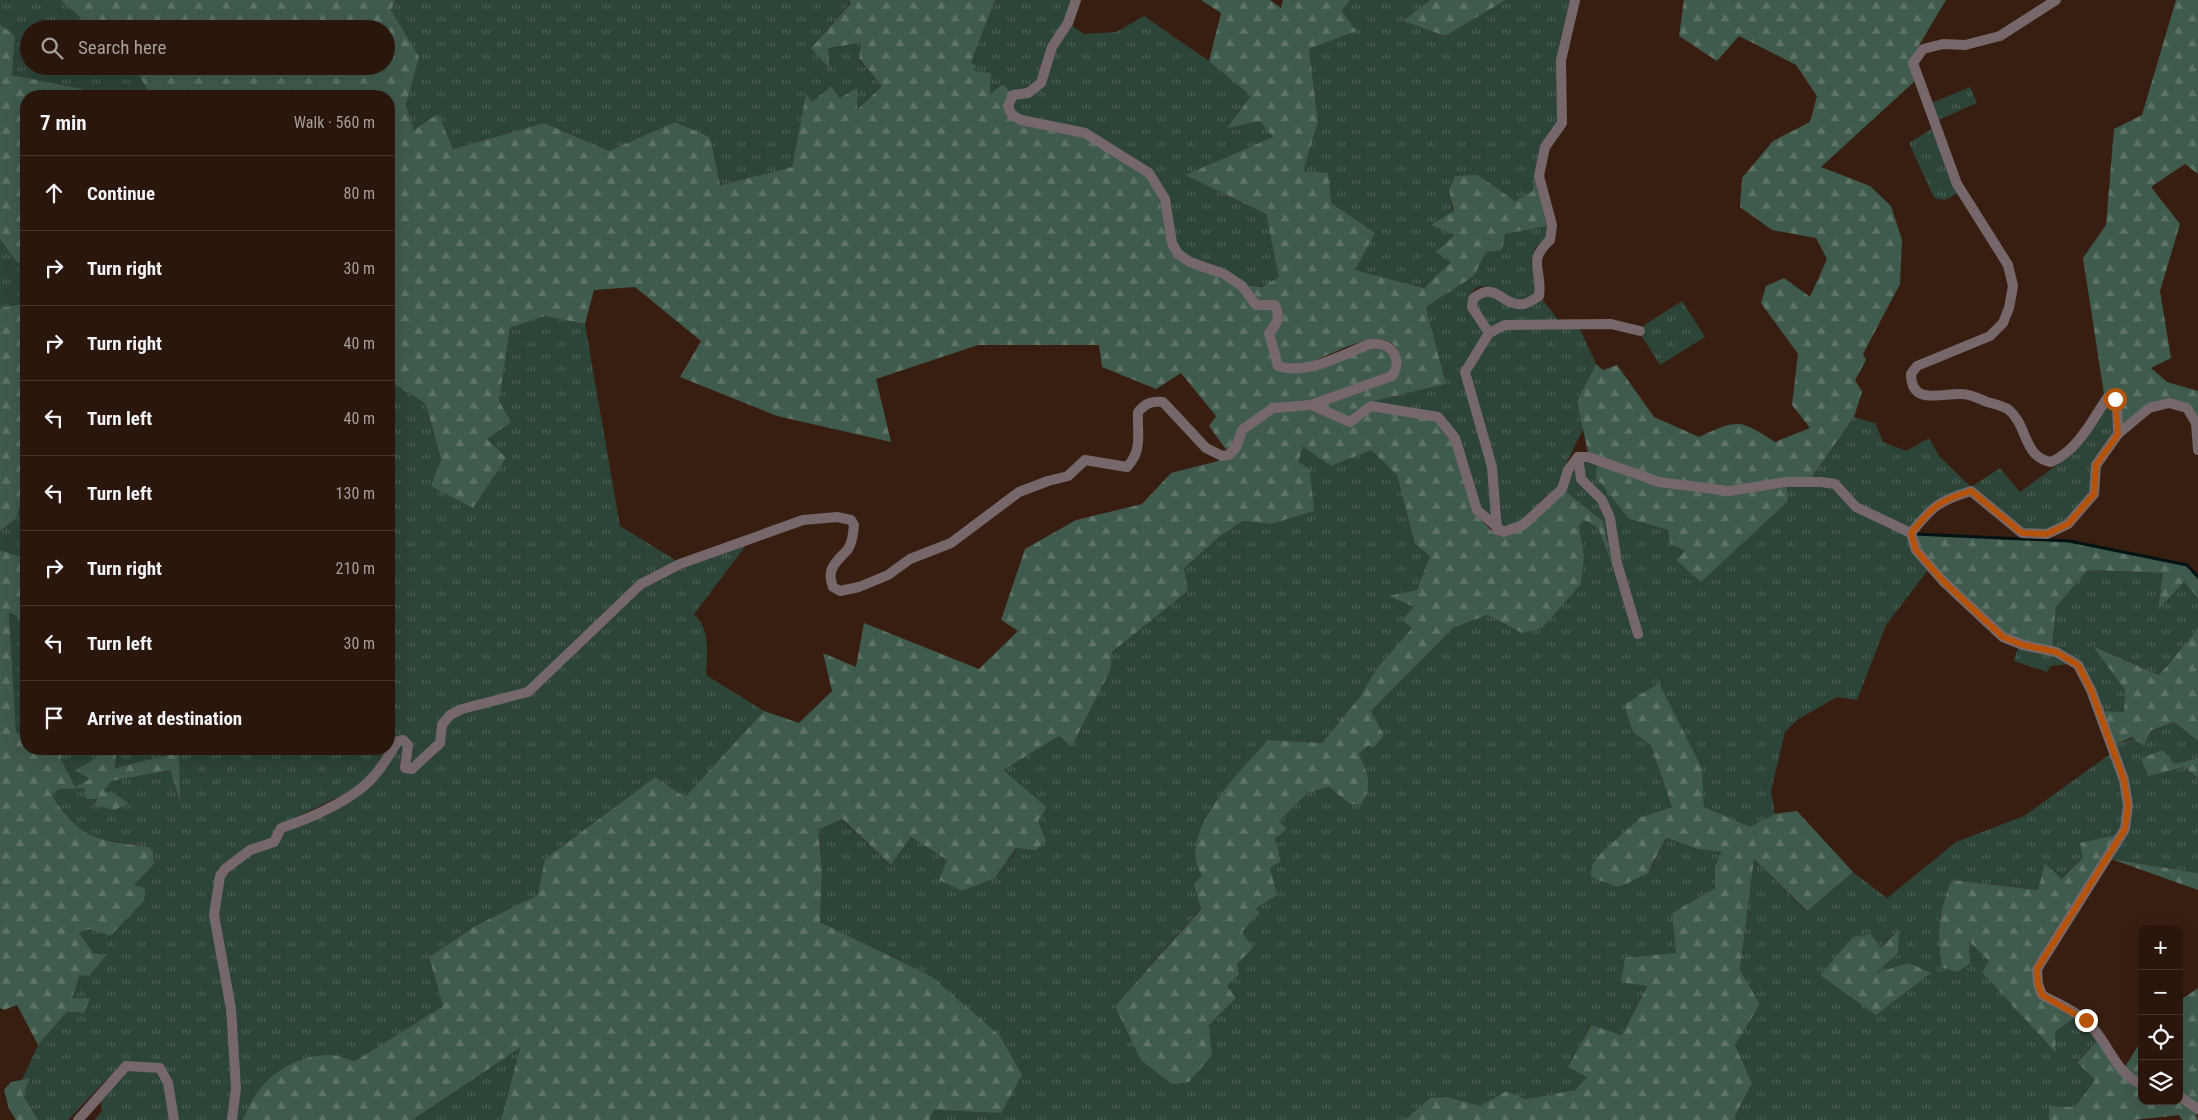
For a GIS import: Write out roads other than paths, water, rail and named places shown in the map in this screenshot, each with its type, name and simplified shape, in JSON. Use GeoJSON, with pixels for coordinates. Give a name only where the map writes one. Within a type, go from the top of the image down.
{"type":"FeatureCollection","features":[{"type":"Feature","properties":{"kind":"street"},"geometry":{"type":"LineString","coordinates":[[395,746],[398,741],[403,740],[408,745],[405,768],[412,769],[440,743],[442,725],[450,715],[462,709],[528,692],[641,584],[680,564],[803,520],[837,517],[851,520],[854,525],[849,548],[834,561],[832,582],[834,587],[840,590],[858,587],[888,575],[910,559],[951,543],[1019,492],[1068,476],[1085,460],[1126,467],[1134,459],[1139,445],[1138,412],[1144,405],[1153,401],[1163,402],[1206,448],[1222,456],[1229,455],[1236,448],[1242,430],[1273,408],[1311,406],[1392,376],[1397,362],[1394,352],[1379,343],[1370,344],[1304,368],[1287,369],[1278,366],[1269,333],[1277,323],[1278,312],[1275,305],[1256,305],[1242,286],[1224,274],[1190,262],[1178,254],[1172,243],[1165,199],[1150,173],[1085,133],[1021,120],[1012,115],[1008,106],[1013,95],[1028,93],[1041,84],[1052,47],[1068,23],[1076,0]]}},
{"type":"Feature","properties":{"kind":"street"},"geometry":{"type":"LineString","coordinates":[[1489,333],[1472,307],[1472,299],[1480,292],[1490,291],[1513,304],[1526,304],[1539,296],[1540,284],[1536,263],[1539,250],[1550,240],[1552,225],[1538,176],[1545,147],[1562,123],[1561,60],[1575,0]]}},
{"type":"Feature","properties":{"kind":"street"},"geometry":{"type":"LineString","coordinates":[[2056,0],[2000,36],[1965,44],[1943,44],[1923,49],[1913,63],[1957,184],[2008,265],[2013,286],[2009,308],[2003,323],[1990,336],[1918,366],[1910,374],[1911,385],[1917,393],[1928,396],[1964,394],[2009,410],[2019,424],[2033,452],[2040,460],[2051,462],[2069,451],[2089,426],[2107,398],[2115,399],[2117,403],[2118,434]]}},
{"type":"Feature","properties":{"kind":"street"},"geometry":{"type":"LineString","coordinates":[[1497,530],[1492,467],[1465,372],[1489,333],[1505,325],[1611,324],[1640,331]]}},
{"type":"Feature","properties":{"kind":"street"},"geometry":{"type":"LineString","coordinates":[[1911,533],[1930,509],[1948,498],[1971,491],[2022,533],[2047,534],[2068,524],[2094,494],[2096,465],[2118,434],[2149,408],[2169,403],[2187,408],[2196,423],[2198,450]]}},
{"type":"Feature","properties":{"kind":"street"},"geometry":{"type":"LineString","coordinates":[[1311,406],[1350,422],[1371,406],[1438,417],[1455,438],[1477,510],[1497,530],[1503,532],[1523,525],[1562,488],[1568,470],[1578,457]]}},
{"type":"Feature","properties":{"kind":"street"},"geometry":{"type":"LineString","coordinates":[[1578,457],[1588,457],[1660,482],[1728,491],[1786,482],[1835,484],[1856,507],[1911,533],[1916,550],[1943,581],[2003,637],[2023,645],[2056,652],[2078,665],[2091,690],[2124,780],[2128,805],[2125,829],[2037,969],[2038,984],[2042,995],[2086,1020],[2107,1045],[2122,1070],[2134,1082],[2138,1083]]}},
{"type":"Feature","properties":{"kind":"street"},"geometry":{"type":"LineString","coordinates":[[1578,457],[1581,478],[1602,500],[1610,518],[1617,563],[1638,634]]}},
{"type":"Feature","properties":{"kind":"street"},"geometry":{"type":"LineString","coordinates":[[232,1120],[236,1088],[231,1009],[214,915],[220,876],[250,850],[274,842],[281,828],[296,823],[355,794],[374,777],[389,755]]}},
{"type":"Feature","properties":{"kind":"street"},"geometry":{"type":"LineString","coordinates":[[78,1120],[126,1066],[160,1068],[168,1083],[174,1120]]}},
{"type":"Feature","properties":{"kind":"street"},"geometry":{"type":"LineString","coordinates":[[2183,1099],[2198,1109]]}},
{"type":"Feature","properties":{"kind":"waterway"},"geometry":{"type":"LineString","coordinates":[[1915,534],[2069,541],[2187,565],[2198,577]]}}]}
